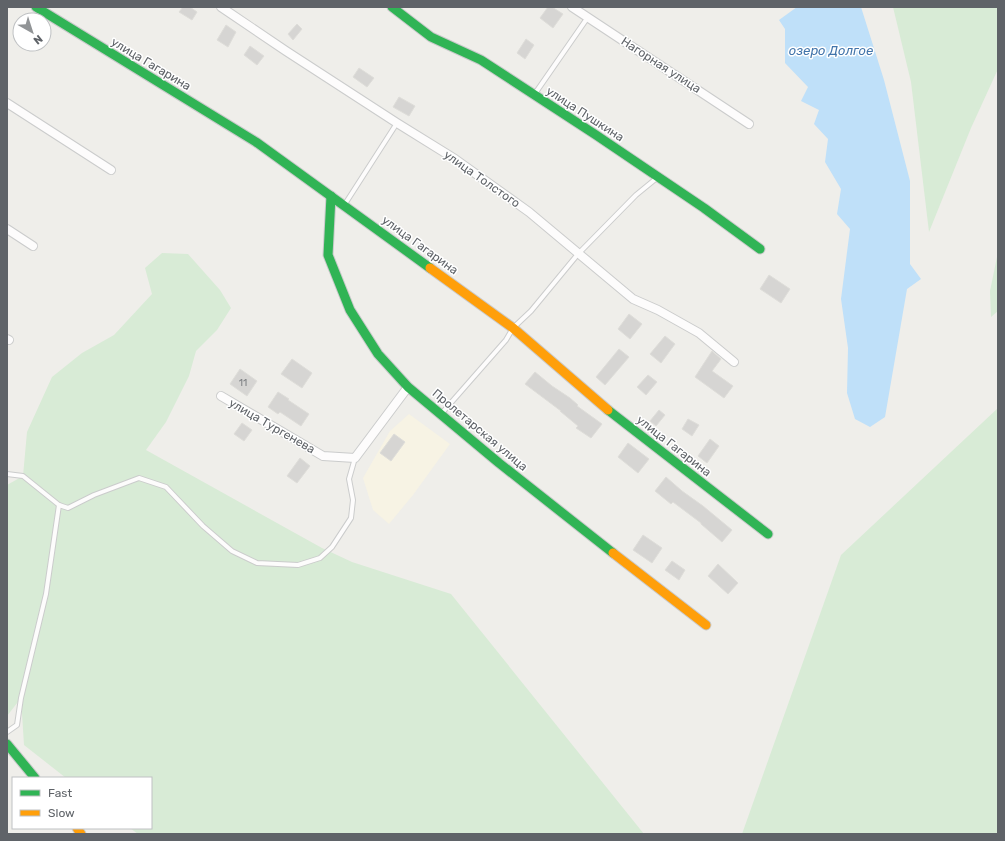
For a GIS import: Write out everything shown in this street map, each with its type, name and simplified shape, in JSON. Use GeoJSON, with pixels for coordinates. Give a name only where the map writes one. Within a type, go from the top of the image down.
{"type":"FeatureCollection","features":[{"type":"Feature","properties":{"kind":"street","name":"улица Гагарина"},"geometry":{"type":"LineString","coordinates":[[36,7],[256,142],[344,205],[513,328],[601,406],[768,534]]}},
{"type":"Feature","properties":{"kind":"street","name":"улица Толстого"},"geometry":{"type":"LineString","coordinates":[[221,7],[286,51],[455,159],[529,212],[633,299],[658,310],[699,333],[734,362]]}},
{"type":"Feature","properties":{"kind":"street","name":"улица Пушкина"},"geometry":{"type":"LineString","coordinates":[[392,7],[431,37],[481,60],[596,134],[704,208],[760,249]]}},
{"type":"Feature","properties":{"kind":"street","name":"Нагорная улица"},"geometry":{"type":"LineString","coordinates":[[572,7],[749,124]]}},
{"type":"Feature","properties":{"kind":"street"},"geometry":{"type":"LineString","coordinates":[[7,103],[111,170]]}},
{"type":"Feature","properties":{"kind":"street","name":"Пролетарская улица"},"geometry":{"type":"LineString","coordinates":[[331,196],[328,255],[350,310],[378,354],[408,387],[499,463],[706,625]]}},
{"type":"Feature","properties":{"kind":"street"},"geometry":{"type":"LineString","coordinates":[[7,229],[33,246]]}},
{"type":"Feature","properties":{"kind":"street"},"geometry":{"type":"LineString","coordinates":[[355,458],[408,387]]}},
{"type":"Feature","properties":{"kind":"street","name":"улица Тургенева"},"geometry":{"type":"LineString","coordinates":[[221,396],[323,456],[355,458]]}},
{"type":"Feature","properties":{"kind":"street"},"geometry":{"type":"LineString","coordinates":[[7,744],[34,777]]}},
{"type":"Feature","properties":{"kind":"lane"},"geometry":{"type":"LineString","coordinates":[[534,95],[588,17]]}},
{"type":"Feature","properties":{"kind":"lane"},"geometry":{"type":"LineString","coordinates":[[344,205],[397,123]]}},
{"type":"Feature","properties":{"kind":"lane"},"geometry":{"type":"LineString","coordinates":[[441,414],[506,340],[513,328],[531,311],[578,254],[636,195],[658,177]]}},
{"type":"Feature","properties":{"kind":"lane"},"geometry":{"type":"LineString","coordinates":[[7,474],[23,476],[59,505],[68,508],[94,495],[139,478],[166,487],[202,526],[232,552],[256,564],[298,565],[320,558],[332,547],[351,518],[353,500],[349,479],[355,458]]}},
{"type":"Feature","properties":{"kind":"lane"},"geometry":{"type":"LineString","coordinates":[[7,732],[17,725],[21,698],[46,594],[59,505]]}},
{"type":"Feature","properties":{"kind":"shaded area"},"geometry":{"type":"Polygon","coordinates":[[[409,414],[450,444],[413,495],[389,524],[373,510],[363,478],[390,431],[409,414]]]}},
{"type":"Feature","properties":{"kind":"green space"},"geometry":{"type":"Polygon","coordinates":[[[893,7],[998,7],[998,69],[971,128],[929,232],[911,82],[893,7]]]}},
{"type":"Feature","properties":{"kind":"green space"},"geometry":{"type":"Polygon","coordinates":[[[998,252],[998,311],[991,317],[990,291],[998,252]]]}},
{"type":"Feature","properties":{"kind":"green space"},"geometry":{"type":"Polygon","coordinates":[[[162,253],[188,254],[220,290],[231,308],[217,330],[196,351],[189,376],[166,422],[146,450],[322,548],[352,562],[451,594],[644,834],[138,834],[131,829],[152,829],[152,777],[65,777],[24,745],[21,698],[7,716],[7,485],[23,476],[27,432],[52,377],[82,353],[114,335],[152,294],[145,268],[162,253]]]}},
{"type":"Feature","properties":{"kind":"green space"},"geometry":{"type":"Polygon","coordinates":[[[998,408],[998,834],[742,834],[841,555],[998,408]]]}},
{"type":"Feature","properties":{"kind":"water","name":"озеро Долгое"},"geometry":{"type":"Polygon","coordinates":[[[797,7],[861,7],[884,80],[910,181],[910,264],[921,279],[907,289],[885,417],[870,427],[855,419],[847,393],[848,348],[841,299],[850,229],[837,214],[841,189],[825,162],[828,139],[814,124],[819,110],[801,101],[808,87],[785,63],[785,29],[779,20],[797,7]]]}},
{"type":"Feature","properties":{"kind":"building"},"geometry":{"type":"Polygon","coordinates":[[[183,7],[190,7],[197,12],[192,20],[179,12],[183,7]]]}},
{"type":"Feature","properties":{"kind":"building"},"geometry":{"type":"Polygon","coordinates":[[[548,7],[552,7],[563,14],[553,28],[540,18],[548,7]]]}},
{"type":"Feature","properties":{"kind":"building"},"geometry":{"type":"Polygon","coordinates":[[[297,24],[302,29],[293,40],[288,34],[297,24]]]}},
{"type":"Feature","properties":{"kind":"building"},"geometry":{"type":"Polygon","coordinates":[[[226,25],[236,32],[228,47],[217,40],[226,25]]]}},
{"type":"Feature","properties":{"kind":"building"},"geometry":{"type":"Polygon","coordinates":[[[526,39],[534,45],[525,59],[517,53],[526,39]]]}},
{"type":"Feature","properties":{"kind":"building"},"geometry":{"type":"Polygon","coordinates":[[[250,46],[264,56],[257,65],[244,55],[250,46]]]}},
{"type":"Feature","properties":{"kind":"building"},"geometry":{"type":"Polygon","coordinates":[[[359,68],[374,78],[367,87],[353,77],[359,68]]]}},
{"type":"Feature","properties":{"kind":"building"},"geometry":{"type":"Polygon","coordinates":[[[399,97],[415,106],[409,116],[393,107],[399,97]]]}},
{"type":"Feature","properties":{"kind":"building"},"geometry":{"type":"Polygon","coordinates":[[[769,275],[790,289],[781,303],[760,289],[769,275]]]}},
{"type":"Feature","properties":{"kind":"building"},"geometry":{"type":"Polygon","coordinates":[[[629,314],[642,324],[630,339],[618,329],[629,314]]]}},
{"type":"Feature","properties":{"kind":"building"},"geometry":{"type":"Polygon","coordinates":[[[665,336],[675,344],[661,363],[650,354],[665,336]]]}},
{"type":"Feature","properties":{"kind":"building"},"geometry":{"type":"Polygon","coordinates":[[[619,349],[629,357],[605,385],[596,377],[619,349]]]}},
{"type":"Feature","properties":{"kind":"building"},"geometry":{"type":"Polygon","coordinates":[[[712,351],[721,359],[712,371],[733,386],[724,398],[695,377],[712,351]]]}},
{"type":"Feature","properties":{"kind":"building"},"geometry":{"type":"Polygon","coordinates":[[[292,359],[312,373],[302,388],[281,374],[292,359]]]}},
{"type":"Feature","properties":{"kind":"building"},"geometry":{"type":"Polygon","coordinates":[[[240,369],[257,381],[247,396],[230,384],[240,369]]]}},
{"type":"Feature","properties":{"kind":"building"},"geometry":{"type":"Polygon","coordinates":[[[535,372],[602,424],[591,438],[576,428],[578,426],[561,411],[525,384],[535,372]]]}},
{"type":"Feature","properties":{"kind":"building"},"geometry":{"type":"Polygon","coordinates":[[[648,375],[657,382],[646,395],[637,387],[648,375]]]}},
{"type":"Feature","properties":{"kind":"building"},"geometry":{"type":"Polygon","coordinates":[[[278,392],[309,414],[301,426],[280,412],[278,414],[268,407],[278,392]]]}},
{"type":"Feature","properties":{"kind":"building"},"geometry":{"type":"Polygon","coordinates":[[[659,410],[665,415],[656,426],[650,421],[659,410]]]}},
{"type":"Feature","properties":{"kind":"building"},"geometry":{"type":"Polygon","coordinates":[[[688,419],[699,425],[692,436],[682,429],[688,419]]]}},
{"type":"Feature","properties":{"kind":"building"},"geometry":{"type":"Polygon","coordinates":[[[242,423],[252,430],[244,441],[234,434],[242,423]]]}},
{"type":"Feature","properties":{"kind":"building"},"geometry":{"type":"Polygon","coordinates":[[[394,434],[405,442],[391,461],[380,453],[394,434]]]}},
{"type":"Feature","properties":{"kind":"building"},"geometry":{"type":"Polygon","coordinates":[[[710,439],[719,446],[707,463],[698,456],[710,439]]]}},
{"type":"Feature","properties":{"kind":"building"},"geometry":{"type":"Polygon","coordinates":[[[628,443],[649,459],[638,473],[618,457],[628,443]]]}},
{"type":"Feature","properties":{"kind":"building"},"geometry":{"type":"Polygon","coordinates":[[[300,458],[310,466],[297,483],[287,476],[300,458]]]}},
{"type":"Feature","properties":{"kind":"building"},"geometry":{"type":"Polygon","coordinates":[[[666,477],[732,530],[722,542],[701,523],[673,502],[671,504],[655,491],[666,477]]]}},
{"type":"Feature","properties":{"kind":"building"},"geometry":{"type":"Polygon","coordinates":[[[643,535],[662,548],[652,563],[633,550],[643,535]]]}},
{"type":"Feature","properties":{"kind":"building"},"geometry":{"type":"Polygon","coordinates":[[[672,561],[685,570],[679,580],[665,570],[672,561]]]}},
{"type":"Feature","properties":{"kind":"building"},"geometry":{"type":"Polygon","coordinates":[[[718,564],[738,583],[728,594],[708,576],[718,564]]]}},
{"type":"Feature","properties":{"kind":"traffic: fast"},"geometry":{"type":"LineString","coordinates":[[36,7],[256,142],[430,268]]}},
{"type":"Feature","properties":{"kind":"traffic: fast"},"geometry":{"type":"LineString","coordinates":[[392,7],[431,37],[481,60],[596,135],[704,208],[760,249]]}},
{"type":"Feature","properties":{"kind":"traffic: fast"},"geometry":{"type":"LineString","coordinates":[[331,196],[328,255],[350,310],[378,354],[408,387],[499,463],[613,553]]}},
{"type":"Feature","properties":{"kind":"traffic: fast"},"geometry":{"type":"LineString","coordinates":[[608,410],[768,534]]}},
{"type":"Feature","properties":{"kind":"traffic: fast"},"geometry":{"type":"LineString","coordinates":[[7,744],[34,777]]}},
{"type":"Feature","properties":{"kind":"traffic: slow"},"geometry":{"type":"LineString","coordinates":[[430,268],[513,328],[608,410]]}},
{"type":"Feature","properties":{"kind":"traffic: slow"},"geometry":{"type":"LineString","coordinates":[[613,553],[706,625]]}},
{"type":"Feature","properties":{"kind":"traffic: slow"},"geometry":{"type":"LineString","coordinates":[[78,829],[81,834]]}}]}
